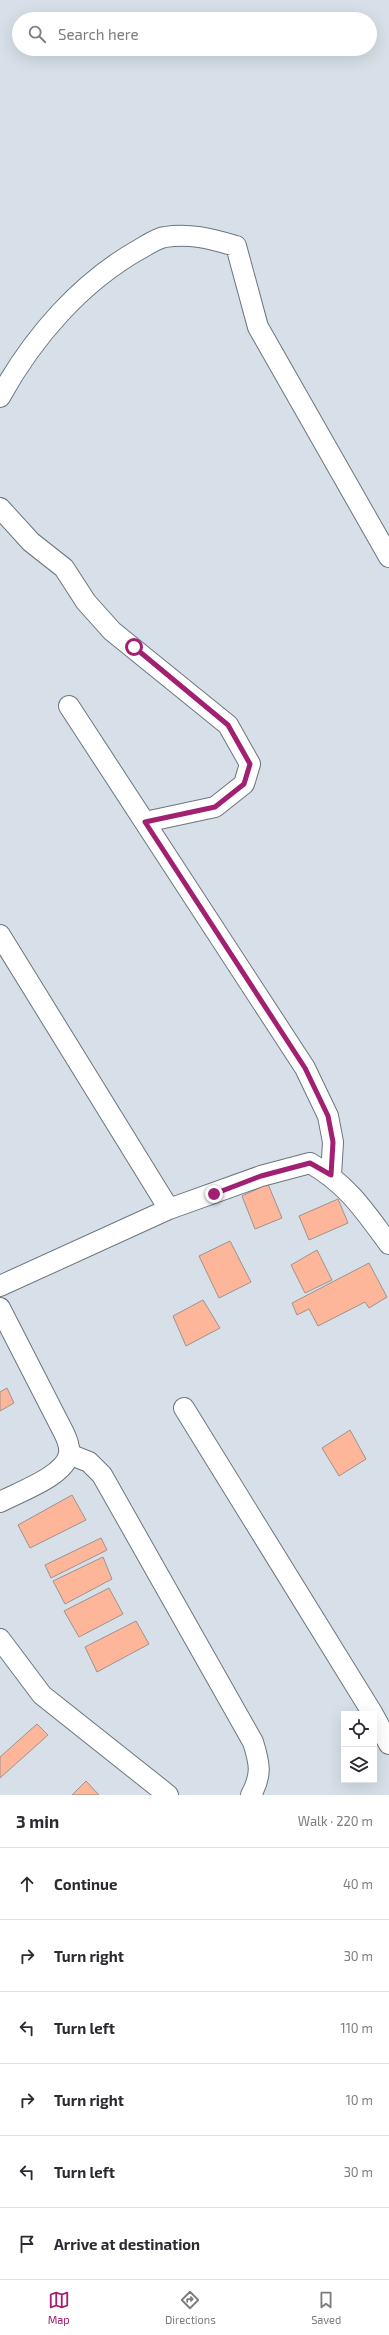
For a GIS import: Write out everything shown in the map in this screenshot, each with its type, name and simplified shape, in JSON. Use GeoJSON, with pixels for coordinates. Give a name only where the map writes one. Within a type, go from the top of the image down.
{"type":"FeatureCollection","features":[{"type":"Feature","properties":{"kind":"street"},"geometry":{"type":"LineString","coordinates":[[0,396],[27,356],[68,303],[119,261],[163,236],[201,236],[236,246],[258,327],[389,557]]}},
{"type":"Feature","properties":{"kind":"street"},"geometry":{"type":"LineString","coordinates":[[0,508],[32,542],[64,568],[86,602],[112,631],[228,725],[250,764],[244,784],[215,807],[145,822]]}},
{"type":"Feature","properties":{"kind":"street"},"geometry":{"type":"LineString","coordinates":[[69,706],[305,1068],[328,1116],[333,1142],[331,1175]]}},
{"type":"Feature","properties":{"kind":"street"},"geometry":{"type":"LineString","coordinates":[[0,935],[169,1209]]}},
{"type":"Feature","properties":{"kind":"street"},"geometry":{"type":"LineString","coordinates":[[0,1286],[169,1209],[287,1167],[310,1163],[331,1175],[356,1199],[387,1237]]}},
{"type":"Feature","properties":{"kind":"street"},"geometry":{"type":"LineString","coordinates":[[0,1308],[64,1433],[69,1454],[64,1465],[56,1473],[0,1502]]}},
{"type":"Feature","properties":{"kind":"street"},"geometry":{"type":"LineString","coordinates":[[184,1408],[372,1711]]}},
{"type":"Feature","properties":{"kind":"street"},"geometry":{"type":"LineString","coordinates":[[69,1454],[89,1462],[102,1475],[253,1742],[260,1762],[258,1782],[251,1795]]}},
{"type":"Feature","properties":{"kind":"street"},"geometry":{"type":"LineString","coordinates":[[0,1639],[42,1695],[168,1795]]}},
{"type":"Feature","properties":{"kind":"street"},"geometry":{"type":"LineString","coordinates":[[377,1721],[389,1744]]}},
{"type":"Feature","properties":{"kind":"building"},"geometry":{"type":"Polygon","coordinates":[[[268,1184],[282,1218],[255,1229],[242,1196],[268,1184]]]}},
{"type":"Feature","properties":{"kind":"building"},"geometry":{"type":"Polygon","coordinates":[[[338,1199],[348,1223],[309,1240],[299,1216],[338,1199]]]}},
{"type":"Feature","properties":{"kind":"building"},"geometry":{"type":"Polygon","coordinates":[[[230,1241],[251,1282],[219,1298],[199,1256],[230,1241]]]}},
{"type":"Feature","properties":{"kind":"building"},"geometry":{"type":"Polygon","coordinates":[[[317,1250],[332,1280],[305,1293],[291,1265],[317,1250]]]}},
{"type":"Feature","properties":{"kind":"building"},"geometry":{"type":"Polygon","coordinates":[[[369,1263],[387,1297],[369,1308],[365,1302],[318,1326],[309,1309],[297,1315],[292,1303],[369,1263]]]}},
{"type":"Feature","properties":{"kind":"building"},"geometry":{"type":"Polygon","coordinates":[[[203,1300],[220,1328],[186,1346],[173,1316],[203,1300]]]}},
{"type":"Feature","properties":{"kind":"building"},"geometry":{"type":"Polygon","coordinates":[[[7,1388],[14,1403],[0,1411],[0,1392],[7,1388]]]}},
{"type":"Feature","properties":{"kind":"building"},"geometry":{"type":"Polygon","coordinates":[[[350,1430],[366,1459],[339,1476],[322,1448],[350,1430]]]}},
{"type":"Feature","properties":{"kind":"building"},"geometry":{"type":"Polygon","coordinates":[[[72,1495],[86,1520],[30,1548],[18,1525],[72,1495]]]}},
{"type":"Feature","properties":{"kind":"building"},"geometry":{"type":"Polygon","coordinates":[[[101,1538],[107,1550],[51,1578],[45,1565],[101,1538]]]}},
{"type":"Feature","properties":{"kind":"building"},"geometry":{"type":"Polygon","coordinates":[[[103,1557],[112,1579],[65,1604],[53,1581],[103,1557]]]}},
{"type":"Feature","properties":{"kind":"building"},"geometry":{"type":"Polygon","coordinates":[[[109,1588],[123,1614],[79,1637],[64,1611],[109,1588]]]}},
{"type":"Feature","properties":{"kind":"building"},"geometry":{"type":"Polygon","coordinates":[[[136,1621],[149,1644],[97,1672],[85,1647],[136,1621]]]}},
{"type":"Feature","properties":{"kind":"building"},"geometry":{"type":"Polygon","coordinates":[[[37,1724],[48,1735],[0,1778],[0,1757],[37,1724]]]}},
{"type":"Feature","properties":{"kind":"building"},"geometry":{"type":"Polygon","coordinates":[[[86,1781],[99,1795],[72,1795],[86,1781]]]}},
{"type":"Feature","properties":{"kind":"route"},"geometry":{"type":"LineString","coordinates":[[134,647],[228,725],[250,764],[244,784],[215,807],[145,822],[305,1068],[328,1116],[333,1142],[331,1175],[310,1163],[287,1167],[214,1194]]}}]}
